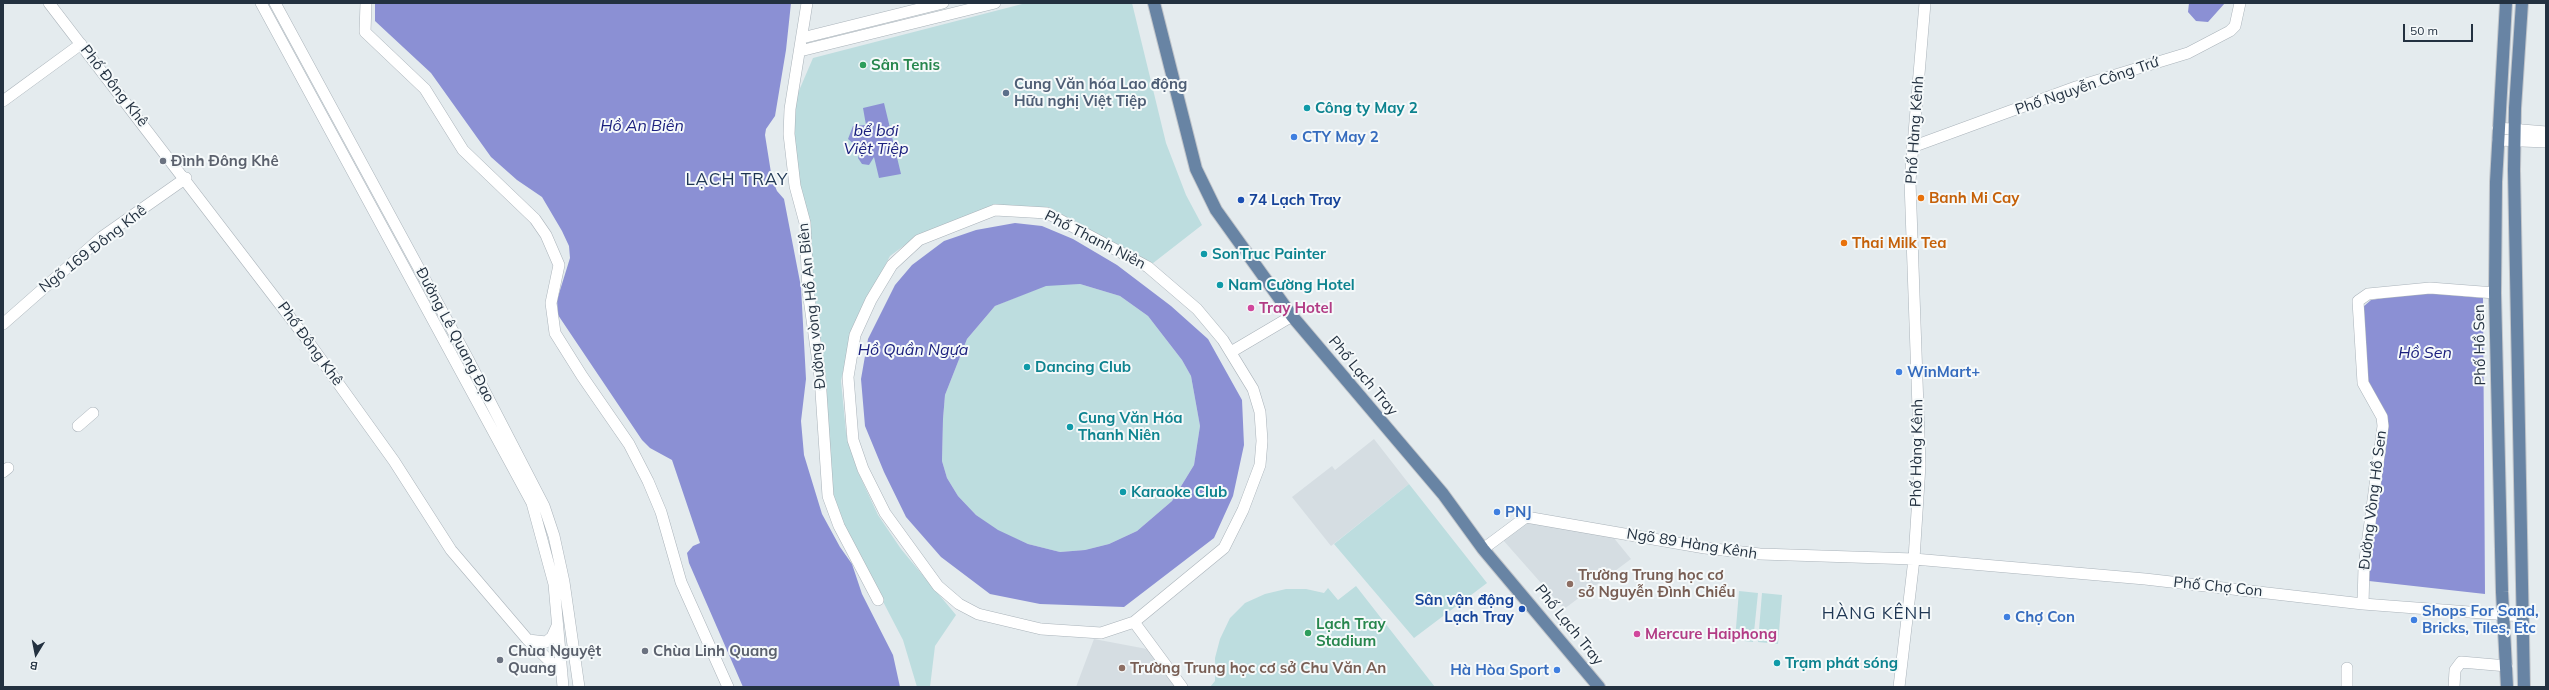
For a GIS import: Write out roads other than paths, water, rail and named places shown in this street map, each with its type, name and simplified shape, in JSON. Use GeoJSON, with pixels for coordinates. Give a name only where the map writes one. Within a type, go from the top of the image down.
{"type":"FeatureCollection","features":[{"type":"Feature","properties":{"kind":"main road","name":"Phố Lạch Tray"},"geometry":{"type":"LineString","coordinates":[[1154,3],[1196,169],[1216,210],[1292,316],[1443,494],[1483,549],[1599,687]]}},
{"type":"Feature","properties":{"kind":"main road","name":"Phố Hồ Sen"},"geometry":{"type":"LineString","coordinates":[[2506,3],[2498,128],[2495,294],[2503,616],[2507,687]]}},
{"type":"Feature","properties":{"kind":"main road"},"geometry":{"type":"LineString","coordinates":[[2522,3],[2514,140],[2524,687]]}},
{"type":"Feature","properties":{"kind":"street","name":"Phố Đông Khê"},"geometry":{"type":"LineString","coordinates":[[49,3],[186,178],[357,408],[451,550],[527,639],[562,674]]}},
{"type":"Feature","properties":{"kind":"street","name":"Đường Lê Quang Đạo"},"geometry":{"type":"LineString","coordinates":[[260,3],[532,503],[554,584],[562,674]]}},
{"type":"Feature","properties":{"kind":"street","name":"Đường Lê Quang Đạo"},"geometry":{"type":"LineString","coordinates":[[275,3],[467,357],[544,506],[554,536],[564,582],[579,687]]}},
{"type":"Feature","properties":{"kind":"street"},"geometry":{"type":"LineString","coordinates":[[366,3],[365,32],[425,89],[463,150],[535,219],[549,241],[559,266],[551,304],[556,333],[582,376],[630,444],[648,481],[661,512],[681,582],[728,687]]}},
{"type":"Feature","properties":{"kind":"street","name":"Đường vòng Hồ An Biên"},"geometry":{"type":"LineString","coordinates":[[806,3],[802,38],[790,109],[790,152],[795,186],[805,222],[808,292],[820,377],[828,496],[839,526],[878,600]]}},
{"type":"Feature","properties":{"kind":"street"},"geometry":{"type":"LineString","coordinates":[[802,38],[942,3],[943,16]]}},
{"type":"Feature","properties":{"kind":"street"},"geometry":{"type":"LineString","coordinates":[[800,51],[995,3]]}},
{"type":"Feature","properties":{"kind":"street","name":"Phố Hàng Kênh"},"geometry":{"type":"LineString","coordinates":[[1899,687],[1914,559],[1920,460],[1910,181],[1925,3]]}},
{"type":"Feature","properties":{"kind":"street","name":"Phố Nguyễn Công Trứ"},"geometry":{"type":"LineString","coordinates":[[1912,147],[2076,87],[2188,53],[2230,31],[2235,26],[2240,3]]}},
{"type":"Feature","properties":{"kind":"street"},"geometry":{"type":"LineString","coordinates":[[892,16],[895,28]]}},
{"type":"Feature","properties":{"kind":"street"},"geometry":{"type":"LineString","coordinates":[[3,101],[82,44]]}},
{"type":"Feature","properties":{"kind":"street"},"geometry":{"type":"LineString","coordinates":[[2498,128],[2515,128],[2546,132]]}},
{"type":"Feature","properties":{"kind":"street"},"geometry":{"type":"LineString","coordinates":[[2498,140],[2546,142]]}},
{"type":"Feature","properties":{"kind":"street","name":"Ngõ 169 Đông Khê"},"geometry":{"type":"LineString","coordinates":[[3,324],[102,238],[186,178]]}},
{"type":"Feature","properties":{"kind":"street","name":"Phố Thanh Niên"},"geometry":{"type":"LineString","coordinates":[[996,210],[1047,213],[1148,267],[1197,309],[1231,352],[1253,389],[1260,412],[1262,441],[1260,465],[1243,510],[1224,548],[1134,622],[1101,633],[1041,629],[978,614],[959,604],[938,586],[884,513],[863,469],[853,440],[848,377],[855,335],[871,300],[892,265],[919,240],[996,210]]}},
{"type":"Feature","properties":{"kind":"street","name":"Đường Vòng Hồ Sen"},"geometry":{"type":"LineString","coordinates":[[2363,604],[2364,567],[2383,426],[2382,417],[2363,383],[2358,300],[2368,294],[2430,288],[2495,294]]}},
{"type":"Feature","properties":{"kind":"street"},"geometry":{"type":"LineString","coordinates":[[1231,352],[1292,316]]}},
{"type":"Feature","properties":{"kind":"street"},"geometry":{"type":"LineString","coordinates":[[78,426],[93,413]]}},
{"type":"Feature","properties":{"kind":"street","name":"Ngõ 89 Hàng Kênh"},"geometry":{"type":"LineString","coordinates":[[1483,549],[1526,517],[1705,548],[1760,554],[1914,559]]}},
{"type":"Feature","properties":{"kind":"street","name":"Phố Chợ Con"},"geometry":{"type":"LineString","coordinates":[[1914,559],[2145,579],[2363,604],[2503,616],[2522,616]]}},
{"type":"Feature","properties":{"kind":"street"},"geometry":{"type":"LineString","coordinates":[[1134,622],[1182,687]]}},
{"type":"Feature","properties":{"kind":"street"},"geometry":{"type":"LineString","coordinates":[[527,639],[546,642],[552,637],[558,625]]}},
{"type":"Feature","properties":{"kind":"street"},"geometry":{"type":"LineString","coordinates":[[2454,687],[2455,670],[2461,662],[2507,666]]}},
{"type":"Feature","properties":{"kind":"street"},"geometry":{"type":"LineString","coordinates":[[2347,668],[2347,687]]}},
{"type":"Feature","properties":{"kind":"street"},"geometry":{"type":"LineString","coordinates":[[564,687],[562,674],[578,673]]}},
{"type":"Feature","properties":{"kind":"water","name":"Hồ An Biên"},"geometry":{"type":"Polygon","coordinates":[[[375,3],[791,3],[786,50],[775,116],[766,129],[765,135],[772,179],[777,191],[784,199],[801,287],[806,379],[801,421],[804,455],[822,514],[840,547],[852,564],[862,594],[893,655],[900,687],[743,687],[689,563],[687,553],[693,546],[700,543],[672,460],[650,448],[642,440],[558,315],[557,300],[570,258],[569,246],[562,231],[542,197],[517,180],[491,157],[431,73],[375,21],[375,3]]]}},
{"type":"Feature","properties":{"kind":"water"},"geometry":{"type":"Polygon","coordinates":[[[2189,3],[2225,3],[2208,22],[2196,21],[2188,12],[2189,3]]]}},
{"type":"Feature","properties":{"kind":"water","name":"bể bơi Việt Tiệp"},"geometry":{"type":"Polygon","coordinates":[[[884,103],[901,174],[879,178],[874,157],[869,165],[862,164],[858,158],[862,147],[855,145],[848,139],[853,126],[866,125],[863,108],[884,103]]]}},
{"type":"Feature","properties":{"kind":"water","name":"Hồ Quần Ngựa"},"geometry":{"type":"Polygon","coordinates":[[[1015,223],[1042,226],[1073,239],[1117,265],[1171,306],[1208,339],[1242,400],[1244,445],[1233,496],[1214,538],[1124,607],[1040,604],[990,594],[941,557],[906,517],[884,472],[865,426],[861,379],[868,339],[895,285],[912,265],[944,241],[976,230],[1015,223]],[[1080,284],[1046,286],[995,306],[967,339],[945,395],[942,461],[947,478],[958,496],[976,515],[998,530],[1028,544],[1060,552],[1085,550],[1109,544],[1137,531],[1172,501],[1194,465],[1200,426],[1191,376],[1182,360],[1148,316],[1120,296],[1080,284]]]}},
{"type":"Feature","properties":{"kind":"water","name":"Hồ Sen"},"geometry":{"type":"Polygon","coordinates":[[[2419,292],[2483,298],[2485,594],[2369,581],[2366,578],[2387,421],[2368,383],[2363,307],[2371,300],[2419,292]]]}},
{"type":"Feature","properties":{"kind":"place","name":"Sân Tenis"},"geometry":{"type":"Point","coordinates":[863,65]}},
{"type":"Feature","properties":{"kind":"place","name":"Cung Văn hóa Lao động Hữu nghị Việt Tiệp"},"geometry":{"type":"Point","coordinates":[1006,93]}},
{"type":"Feature","properties":{"kind":"place","name":"Công ty May 2"},"geometry":{"type":"Point","coordinates":[1307,108]}},
{"type":"Feature","properties":{"kind":"place","name":"CTY May 2"},"geometry":{"type":"Point","coordinates":[1294,137]}},
{"type":"Feature","properties":{"kind":"place","name":"Đình Đông Khê"},"geometry":{"type":"Point","coordinates":[163,161]}},
{"type":"Feature","properties":{"kind":"place","name":"Banh Mi Cay"},"geometry":{"type":"Point","coordinates":[1921,198]}},
{"type":"Feature","properties":{"kind":"place","name":"74 Lạch Tray"},"geometry":{"type":"Point","coordinates":[1241,200]}},
{"type":"Feature","properties":{"kind":"place","name":"Thai Milk Tea"},"geometry":{"type":"Point","coordinates":[1844,243]}},
{"type":"Feature","properties":{"kind":"place","name":"SonTruc Painter"},"geometry":{"type":"Point","coordinates":[1204,254]}},
{"type":"Feature","properties":{"kind":"place","name":"Nam Cường Hotel"},"geometry":{"type":"Point","coordinates":[1220,285]}},
{"type":"Feature","properties":{"kind":"place","name":"Tray Hotel"},"geometry":{"type":"Point","coordinates":[1251,308]}},
{"type":"Feature","properties":{"kind":"place","name":"Dancing Club"},"geometry":{"type":"Point","coordinates":[1027,367]}},
{"type":"Feature","properties":{"kind":"place","name":"WinMart+"},"geometry":{"type":"Point","coordinates":[1899,372]}},
{"type":"Feature","properties":{"kind":"place","name":"Cung Văn Hóa Thanh Niên"},"geometry":{"type":"Point","coordinates":[1070,427]}},
{"type":"Feature","properties":{"kind":"place","name":"Karaoke Club"},"geometry":{"type":"Point","coordinates":[1123,492]}},
{"type":"Feature","properties":{"kind":"place","name":"PNJ"},"geometry":{"type":"Point","coordinates":[1497,512]}},
{"type":"Feature","properties":{"kind":"place","name":"Trường Trung học cơ sở Nguyễn Đình Chiểu"},"geometry":{"type":"Point","coordinates":[1570,584]}},
{"type":"Feature","properties":{"kind":"place","name":"Sân vận động Lạch Tray"},"geometry":{"type":"Point","coordinates":[1522,609]}},
{"type":"Feature","properties":{"kind":"place","name":"Chợ Con"},"geometry":{"type":"Point","coordinates":[2007,617]}},
{"type":"Feature","properties":{"kind":"place","name":"Shops For Sand, Bricks, Tiles, Etc"},"geometry":{"type":"Point","coordinates":[2414,620]}},
{"type":"Feature","properties":{"kind":"place","name":"Lạch Tray Stadium"},"geometry":{"type":"Point","coordinates":[1308,633]}},
{"type":"Feature","properties":{"kind":"place","name":"Mercure Haiphong"},"geometry":{"type":"Point","coordinates":[1637,634]}},
{"type":"Feature","properties":{"kind":"place","name":"Chùa Linh Quang"},"geometry":{"type":"Point","coordinates":[645,651]}},
{"type":"Feature","properties":{"kind":"place","name":"Chùa Nguyệt Quang"},"geometry":{"type":"Point","coordinates":[500,660]}},
{"type":"Feature","properties":{"kind":"place","name":"Trạm phát sóng"},"geometry":{"type":"Point","coordinates":[1777,663]}},
{"type":"Feature","properties":{"kind":"place","name":"Trường Trung học cơ sở Chu Văn An"},"geometry":{"type":"Point","coordinates":[1122,668]}},
{"type":"Feature","properties":{"kind":"place","name":"Hà Hòa Sport"},"geometry":{"type":"Point","coordinates":[1557,670]}},
{"type":"Feature","properties":{"kind":"district","name":"LẠCH TRAY"},"geometry":{"type":"Point","coordinates":[737,180]}},
{"type":"Feature","properties":{"kind":"district","name":"HÀNG KÊNH"},"geometry":{"type":"Point","coordinates":[1877,614]}}]}
